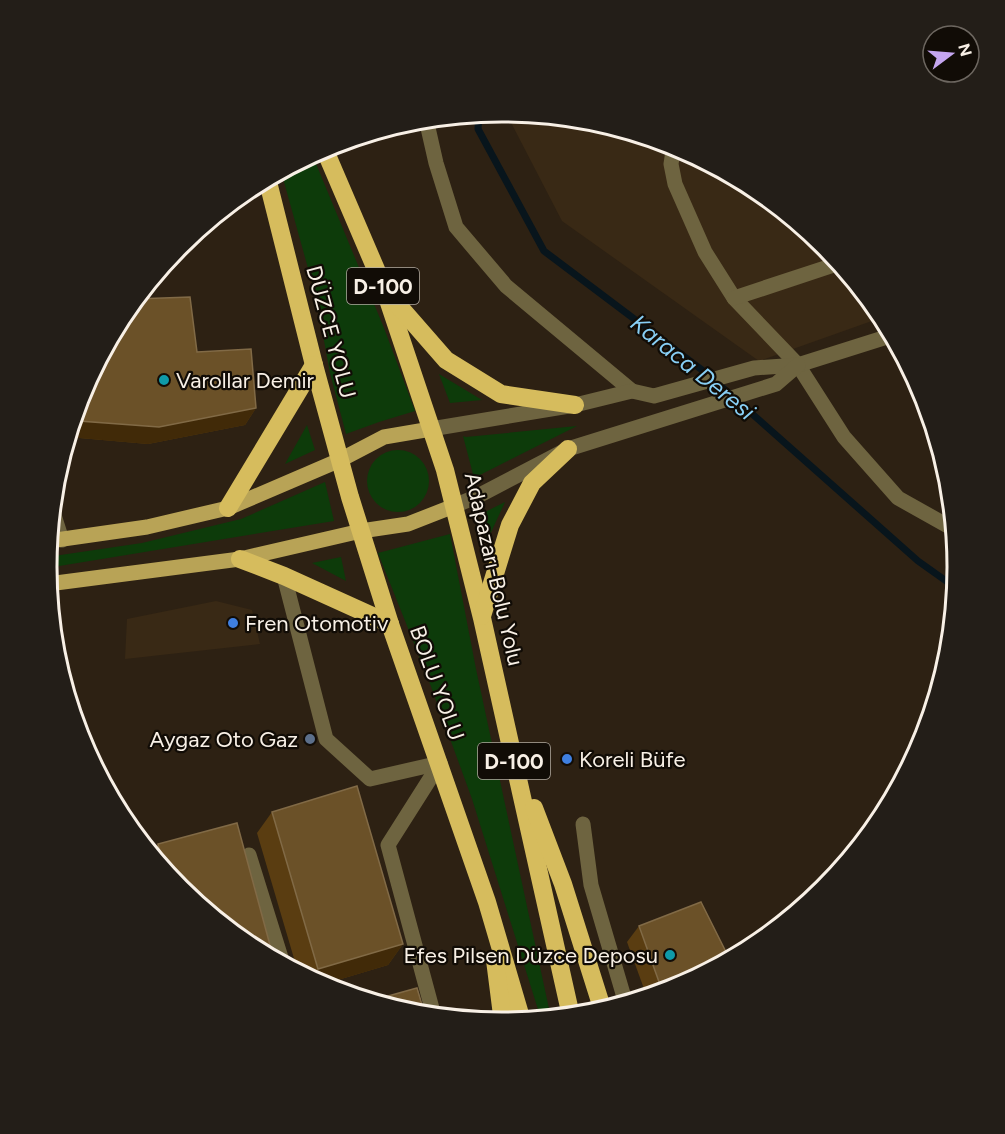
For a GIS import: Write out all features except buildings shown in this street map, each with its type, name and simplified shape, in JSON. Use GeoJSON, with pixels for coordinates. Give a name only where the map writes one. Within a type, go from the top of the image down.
{"type":"FeatureCollection","features":[{"type":"Feature","properties":{"kind":"highway","name":"Adapazarı-Bolu Yolu"},"geometry":{"type":"LineString","coordinates":[[328,157],[384,288],[445,470],[482,618],[568,1008]]}},
{"type":"Feature","properties":{"kind":"highway","name":"DÜZCE YOLU"},"geometry":{"type":"LineString","coordinates":[[269,188],[350,497]]}},
{"type":"Feature","properties":{"kind":"highway"},"geometry":{"type":"LineString","coordinates":[[384,288],[446,360],[455,366],[501,394],[575,405]]}},
{"type":"Feature","properties":{"kind":"highway"},"geometry":{"type":"LineString","coordinates":[[228,508],[314,365]]}},
{"type":"Feature","properties":{"kind":"highway"},"geometry":{"type":"LineString","coordinates":[[482,618],[510,525],[532,483],[568,449]]}},
{"type":"Feature","properties":{"kind":"highway","name":"BOLU YOLU"},"geometry":{"type":"LineString","coordinates":[[350,497],[390,624],[487,902],[519,1012]]}},
{"type":"Feature","properties":{"kind":"highway"},"geometry":{"type":"LineString","coordinates":[[240,558],[390,624]]}},
{"type":"Feature","properties":{"kind":"highway"},"geometry":{"type":"LineString","coordinates":[[512,751],[563,884],[600,1001]]}},
{"type":"Feature","properties":{"kind":"highway"},"geometry":{"type":"LineString","coordinates":[[487,902],[502,1012]]}},
{"type":"Feature","properties":{"kind":"main road"},"geometry":{"type":"LineString","coordinates":[[58,541],[147,527],[228,508],[340,460],[384,437],[431,429]]}},
{"type":"Feature","properties":{"kind":"main road"},"geometry":{"type":"LineString","coordinates":[[58,583],[240,558],[361,531],[408,524],[454,506]]}},
{"type":"Feature","properties":{"kind":"street"},"geometry":{"type":"LineString","coordinates":[[428,128],[436,163],[456,227],[506,286],[632,391]]}},
{"type":"Feature","properties":{"kind":"street"},"geometry":{"type":"LineString","coordinates":[[672,155],[670,164],[675,184],[705,252],[734,298],[798,365],[844,437],[898,498],[946,525]]}},
{"type":"Feature","properties":{"kind":"street"},"geometry":{"type":"LineString","coordinates":[[734,298],[831,266]]}},
{"type":"Feature","properties":{"kind":"street"},"geometry":{"type":"LineString","coordinates":[[431,429],[575,405],[632,391],[654,396],[754,368],[798,365],[884,338]]}},
{"type":"Feature","properties":{"kind":"street"},"geometry":{"type":"LineString","coordinates":[[454,506],[568,449],[776,384],[798,365]]}},
{"type":"Feature","properties":{"kind":"street"},"geometry":{"type":"LineString","coordinates":[[284,576],[326,739],[370,779],[440,763]]}},
{"type":"Feature","properties":{"kind":"street"},"geometry":{"type":"LineString","coordinates":[[429,1006],[421,991],[388,845],[440,763]]}},
{"type":"Feature","properties":{"kind":"street"},"geometry":{"type":"LineString","coordinates":[[583,824],[591,885],[623,995]]}},
{"type":"Feature","properties":{"kind":"street"},"geometry":{"type":"LineString","coordinates":[[249,855],[279,953]]}},
{"type":"Feature","properties":{"kind":"shaded area"},"geometry":{"type":"Polygon","coordinates":[[[511,122],[532,122],[589,130],[646,145],[700,167],[750,197],[796,232],[837,273],[874,320],[759,361],[562,221],[511,122]]]}},
{"type":"Feature","properties":{"kind":"shaded area","name":"Fren Otomotiv"},"geometry":{"type":"Polygon","coordinates":[[[216,601],[252,610],[260,644],[125,659],[127,619],[216,601]]]}},
{"type":"Feature","properties":{"kind":"green space"},"geometry":{"type":"Polygon","coordinates":[[[315,162],[384,328],[415,411],[346,434],[330,373],[316,297],[283,179],[315,162]]]}},
{"type":"Feature","properties":{"kind":"green space"},"geometry":{"type":"Polygon","coordinates":[[[439,374],[482,400],[450,403],[439,374]]]}},
{"type":"Feature","properties":{"kind":"green space"},"geometry":{"type":"Polygon","coordinates":[[[307,425],[315,450],[285,464],[307,425]]]}},
{"type":"Feature","properties":{"kind":"green space"},"geometry":{"type":"Polygon","coordinates":[[[577,426],[474,478],[463,436],[577,426]]]}},
{"type":"Feature","properties":{"kind":"green space"},"geometry":{"type":"Polygon","coordinates":[[[392,450],[404,450],[420,459],[427,469],[429,481],[427,493],[420,503],[404,512],[392,512],[381,507],[372,498],[367,487],[367,475],[372,464],[381,455],[392,450]]]}},
{"type":"Feature","properties":{"kind":"green space"},"geometry":{"type":"Polygon","coordinates":[[[325,482],[334,521],[57,566],[57,555],[142,543],[241,519],[325,482]]]}},
{"type":"Feature","properties":{"kind":"green space"},"geometry":{"type":"Polygon","coordinates":[[[505,502],[487,541],[481,514],[505,502]]]}},
{"type":"Feature","properties":{"kind":"green space"},"geometry":{"type":"Polygon","coordinates":[[[450,534],[476,669],[549,1010],[539,1011],[472,799],[429,681],[378,553],[450,534]]]}},
{"type":"Feature","properties":{"kind":"green space"},"geometry":{"type":"Polygon","coordinates":[[[341,557],[346,581],[312,563],[341,557]]]}},
{"type":"Feature","properties":{"kind":"waterway","name":"Karaca Deresi"},"geometry":{"type":"LineString","coordinates":[[478,122],[478,129],[544,251],[706,373],[918,561],[947,582]]}},
{"type":"Feature","properties":{"kind":"place","name":"Varollar Demir"},"geometry":{"type":"Point","coordinates":[164,380]}},
{"type":"Feature","properties":{"kind":"place","name":"Fren Otomotiv"},"geometry":{"type":"Point","coordinates":[233,623]}},
{"type":"Feature","properties":{"kind":"place","name":"Aygaz Oto Gaz"},"geometry":{"type":"Point","coordinates":[310,739]}},
{"type":"Feature","properties":{"kind":"place","name":"Koreli Büfe"},"geometry":{"type":"Point","coordinates":[567,759]}},
{"type":"Feature","properties":{"kind":"place","name":"Efes Pilsen Düzce Deposu"},"geometry":{"type":"Point","coordinates":[670,955]}}]}
